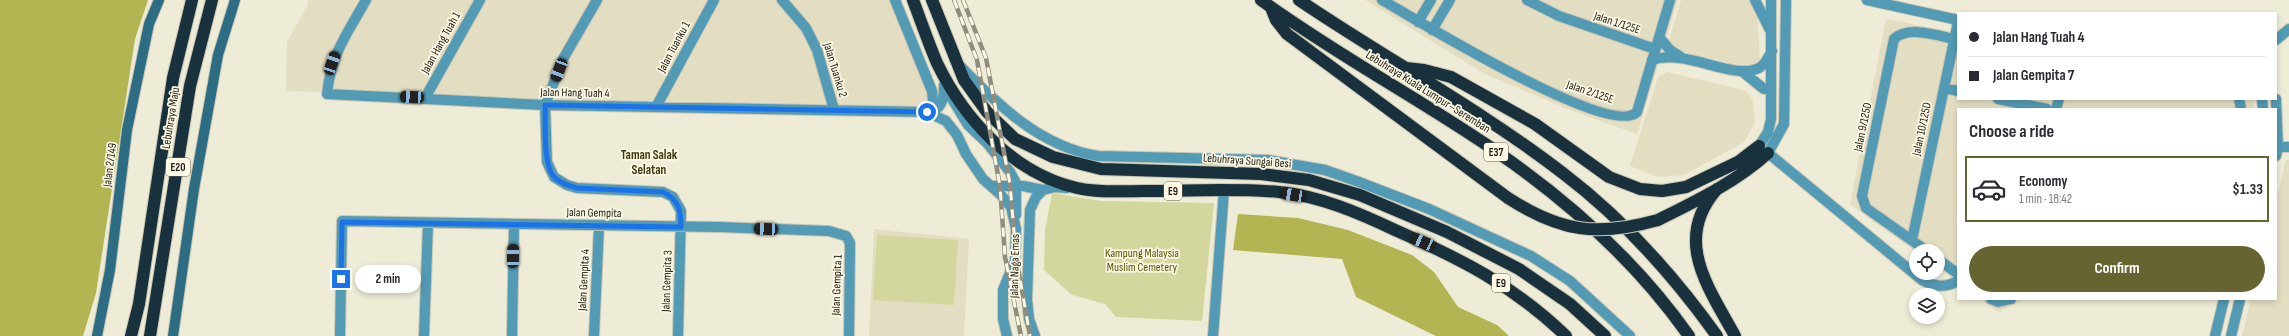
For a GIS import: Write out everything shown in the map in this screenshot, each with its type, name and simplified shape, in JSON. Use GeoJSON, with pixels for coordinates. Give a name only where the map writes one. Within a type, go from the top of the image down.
{"type":"FeatureCollection","features":[{"type":"Feature","properties":{"kind":"highway","name":"Lebuhraya Maju"},"geometry":{"type":"LineString","coordinates":[[131,336],[139,304],[173,78],[192,0]]}},
{"type":"Feature","properties":{"kind":"highway","name":"Lebuhraya Maju"},"geometry":{"type":"LineString","coordinates":[[150,336],[190,86],[212,0]]}},
{"type":"Feature","properties":{"kind":"highway","name":"E9"},"geometry":{"type":"LineString","coordinates":[[912,0],[938,64],[962,105],[1001,149],[1034,172],[1077,188],[1110,191],[1224,190],[1280,192],[1319,199],[1379,222],[1461,260],[1522,297],[1566,336]]}},
{"type":"Feature","properties":{"kind":"highway","name":"Lebuhraya Sungai Besi"},"geometry":{"type":"LineString","coordinates":[[932,0],[964,80],[987,112],[1015,140],[1053,158],[1101,169],[1261,174],[1309,180],[1360,195],[1447,232],[1519,269],[1570,304],[1605,336]]}},
{"type":"Feature","properties":{"kind":"highway","name":"Lebuhraya Kuala Lumpur–Seremban"},"geometry":{"type":"LineString","coordinates":[[1298,0],[1403,68],[1515,137],[1588,193],[1639,242],[1687,296],[1717,336]]}},
{"type":"Feature","properties":{"kind":"highway","name":"Lebuhraya Kuala Lumpur–Seremban"},"geometry":{"type":"LineString","coordinates":[[1266,4],[1318,40],[1430,108],[1500,155],[1558,198],[1606,240],[1647,284],[1689,336]]}},
{"type":"Feature","properties":{"kind":"highway"},"geometry":{"type":"LineString","coordinates":[[1266,4],[1287,34],[1508,198],[1536,216],[1568,226],[1599,230],[1637,226],[1658,220],[1718,189],[1756,164],[1763,150]]}},
{"type":"Feature","properties":{"kind":"highway"},"geometry":{"type":"LineString","coordinates":[[1403,68],[1424,70],[1451,77],[1535,124],[1609,177],[1640,189],[1668,191],[1686,187],[1763,150]]}},
{"type":"Feature","properties":{"kind":"highway"},"geometry":{"type":"LineString","coordinates":[[1718,189],[1707,203],[1701,215],[1695,248],[1703,275],[1735,336]]}},
{"type":"Feature","properties":{"kind":"main road","name":"Jalan 2/149"},"geometry":{"type":"LineString","coordinates":[[97,336],[110,270],[127,130],[149,24],[159,0]]}},
{"type":"Feature","properties":{"kind":"main road"},"geometry":{"type":"LineString","coordinates":[[173,336],[194,189],[218,55],[235,0]]}},
{"type":"Feature","properties":{"kind":"street","name":"Jalan Hang Tuah 4"},"geometry":{"type":"LineString","coordinates":[[366,0],[335,54],[329,71],[327,94],[545,105],[927,112]]}},
{"type":"Feature","properties":{"kind":"street","name":"Jalan Hang Tuah 1"},"geometry":{"type":"LineString","coordinates":[[425,98],[480,0]]}},
{"type":"Feature","properties":{"kind":"street"},"geometry":{"type":"LineString","coordinates":[[545,105],[564,59],[597,0]]}},
{"type":"Feature","properties":{"kind":"street","name":"Jalan Tuanku 1"},"geometry":{"type":"LineString","coordinates":[[656,107],[714,0]]}},
{"type":"Feature","properties":{"kind":"street","name":"Jalan Tuanku 2"},"geometry":{"type":"LineString","coordinates":[[782,0],[806,28],[817,50],[834,110]]}},
{"type":"Feature","properties":{"kind":"street"},"geometry":{"type":"LineString","coordinates":[[895,0],[932,91],[933,101],[927,112]]}},
{"type":"Feature","properties":{"kind":"street"},"geometry":{"type":"LineString","coordinates":[[1382,0],[1432,30],[1450,0]]}},
{"type":"Feature","properties":{"kind":"street"},"geometry":{"type":"LineString","coordinates":[[1418,22],[1431,0]]}},
{"type":"Feature","properties":{"kind":"street","name":"Jalan 1/125E"},"geometry":{"type":"LineString","coordinates":[[1527,0],[1565,19],[1655,49]]}},
{"type":"Feature","properties":{"kind":"street","name":"Jalan 2/125E"},"geometry":{"type":"LineString","coordinates":[[1432,30],[1532,85],[1591,107],[1625,117],[1632,116],[1637,112],[1670,0]]}},
{"type":"Feature","properties":{"kind":"street"},"geometry":{"type":"LineString","coordinates":[[1755,0],[1772,33]]}},
{"type":"Feature","properties":{"kind":"street"},"geometry":{"type":"LineString","coordinates":[[1763,150],[1771,119],[1772,0]]}},
{"type":"Feature","properties":{"kind":"street"},"geometry":{"type":"LineString","coordinates":[[1763,150],[1784,124],[1786,0]]}},
{"type":"Feature","properties":{"kind":"street"},"geometry":{"type":"LineString","coordinates":[[1867,0],[1957,21]]}},
{"type":"Feature","properties":{"kind":"street"},"geometry":{"type":"LineString","coordinates":[[2277,39],[2289,29]]}},
{"type":"Feature","properties":{"kind":"street","name":"Jalan 9/125D"},"geometry":{"type":"LineString","coordinates":[[1917,244],[1866,208],[1862,196],[1894,39],[1900,33],[1910,32],[1956,39]]}},
{"type":"Feature","properties":{"kind":"street"},"geometry":{"type":"LineString","coordinates":[[1659,37],[1670,50],[1681,57]]}},
{"type":"Feature","properties":{"kind":"street","name":"Jalan 10/125D"},"geometry":{"type":"LineString","coordinates":[[1912,240],[1944,88],[1956,39]]}},
{"type":"Feature","properties":{"kind":"street"},"geometry":{"type":"LineString","coordinates":[[1743,72],[1760,68],[1772,51]]}},
{"type":"Feature","properties":{"kind":"street"},"geometry":{"type":"LineString","coordinates":[[1652,60],[1659,58],[1681,57],[1743,72],[1764,89]]}},
{"type":"Feature","properties":{"kind":"street"},"geometry":{"type":"LineString","coordinates":[[957,63],[991,98],[1044,138],[1081,153],[1098,156],[1268,160],[1297,164],[1325,170],[1415,203],[1485,234],[1544,264],[1570,281],[1630,336]]}},
{"type":"Feature","properties":{"kind":"street"},"geometry":{"type":"LineString","coordinates":[[938,64],[944,85],[953,103],[968,124],[987,143],[1010,172],[1016,185],[1016,229]]}},
{"type":"Feature","properties":{"kind":"street"},"geometry":{"type":"LineString","coordinates":[[927,112],[934,111],[941,105],[944,96],[944,85]]}},
{"type":"Feature","properties":{"kind":"street"},"geometry":{"type":"LineString","coordinates":[[1944,88],[1957,91]]}},
{"type":"Feature","properties":{"kind":"street"},"geometry":{"type":"LineString","coordinates":[[2004,100],[2042,108]]}},
{"type":"Feature","properties":{"kind":"street","name":"Jalan Gempita 3"},"geometry":{"type":"LineString","coordinates":[[545,105],[547,162],[554,177],[567,185],[577,188],[663,192],[673,197],[681,211],[678,336]]}},
{"type":"Feature","properties":{"kind":"street","name":"Jalan Naga Emas"},"geometry":{"type":"LineString","coordinates":[[927,112],[946,121],[957,135],[966,154],[983,179],[1010,207],[1016,229],[1015,261],[1003,290],[1003,319],[1007,336]]}},
{"type":"Feature","properties":{"kind":"street"},"geometry":{"type":"LineString","coordinates":[[2277,150],[2289,147]]}},
{"type":"Feature","properties":{"kind":"street"},"geometry":{"type":"LineString","coordinates":[[1763,150],[1922,280],[1938,286],[1945,286],[1957,281]]}},
{"type":"Feature","properties":{"kind":"street"},"geometry":{"type":"LineString","coordinates":[[991,186],[1016,185],[1040,193],[1055,187],[1077,188]]}},
{"type":"Feature","properties":{"kind":"street"},"geometry":{"type":"LineString","coordinates":[[1213,336],[1224,190]]}},
{"type":"Feature","properties":{"kind":"street","name":"Jalan Naga Emas"},"geometry":{"type":"LineString","coordinates":[[1035,336],[1029,319],[1027,299],[1030,210],[1040,193]]}},
{"type":"Feature","properties":{"kind":"street","name":"Jalan Gempita"},"geometry":{"type":"LineString","coordinates":[[340,336],[342,222],[719,227],[829,231],[846,236]]}},
{"type":"Feature","properties":{"kind":"street"},"geometry":{"type":"LineString","coordinates":[[424,336],[428,223]]}},
{"type":"Feature","properties":{"kind":"street"},"geometry":{"type":"LineString","coordinates":[[512,336],[514,224]]}},
{"type":"Feature","properties":{"kind":"street","name":"Jalan Gempita 4"},"geometry":{"type":"LineString","coordinates":[[594,336],[599,226]]}},
{"type":"Feature","properties":{"kind":"street","name":"Jalan Gempita 1"},"geometry":{"type":"LineString","coordinates":[[846,236],[850,243],[852,252],[849,336]]}},
{"type":"Feature","properties":{"kind":"street"},"geometry":{"type":"LineString","coordinates":[[1945,264],[1957,273]]}},
{"type":"Feature","properties":{"kind":"street"},"geometry":{"type":"LineString","coordinates":[[1993,300],[1998,302],[2007,300]]}},
{"type":"Feature","properties":{"kind":"street"},"geometry":{"type":"LineString","coordinates":[[2214,336],[2224,300]]}},
{"type":"Feature","properties":{"kind":"street"},"geometry":{"type":"LineString","coordinates":[[2231,336],[2240,300]]}},
{"type":"Feature","properties":{"kind":"shaded area"},"geometry":{"type":"Polygon","coordinates":[[[0,0],[148,0],[135,39],[96,293],[83,336],[0,336],[0,0]]]}},
{"type":"Feature","properties":{"kind":"shaded area"},"geometry":{"type":"Polygon","coordinates":[[[308,0],[892,0],[929,92],[930,101],[924,108],[521,101],[410,94],[286,91],[287,42],[307,7],[308,0]]]}},
{"type":"Feature","properties":{"kind":"shaded area"},"geometry":{"type":"Polygon","coordinates":[[[1365,0],[1678,0],[1637,134],[1570,110],[1485,74],[1365,0]]]}},
{"type":"Feature","properties":{"kind":"shaded area"},"geometry":{"type":"Polygon","coordinates":[[[1681,0],[1751,0],[1757,10],[1760,59],[1754,65],[1748,67],[1675,50],[1669,40],[1681,0]]]}},
{"type":"Feature","properties":{"kind":"shaded area"},"geometry":{"type":"Polygon","coordinates":[[[1886,19],[1957,33],[1957,100],[2253,100],[2254,108],[1957,108],[1957,282],[1945,273],[1945,244],[1909,244],[1909,247],[1850,204],[1886,19]]]}},
{"type":"Feature","properties":{"kind":"shaded area"},"geometry":{"type":"Polygon","coordinates":[[[1667,72],[1747,91],[1753,101],[1755,123],[1744,142],[1684,175],[1658,177],[1630,166],[1658,77],[1667,72]]]}},
{"type":"Feature","properties":{"kind":"shaded area"},"geometry":{"type":"Polygon","coordinates":[[[2286,160],[2289,160],[2289,336],[2242,336],[2251,300],[2277,300],[2277,197],[2286,160]]]}},
{"type":"Feature","properties":{"kind":"shaded area"},"geometry":{"type":"Polygon","coordinates":[[[1238,214],[1298,218],[1348,230],[1412,255],[1434,272],[1458,307],[1497,325],[1509,336],[1436,336],[1356,297],[1342,259],[1233,250],[1238,214]]]}},
{"type":"Feature","properties":{"kind":"shaded area"},"geometry":{"type":"Polygon","coordinates":[[[874,229],[969,239],[964,336],[869,336],[874,229]]]}},
{"type":"Feature","properties":{"kind":"shaded area"},"geometry":{"type":"Polygon","coordinates":[[[1981,300],[2025,300],[1998,312],[1981,300]]]}},
{"type":"Feature","properties":{"kind":"green space","name":"Kampung Malaysia Muslim Cemetery"},"geometry":{"type":"Polygon","coordinates":[[[1052,193],[1101,201],[1214,203],[1202,321],[1116,317],[1105,304],[1072,295],[1044,270],[1045,230],[1052,193]]]}},
{"type":"Feature","properties":{"kind":"green space"},"geometry":{"type":"Polygon","coordinates":[[[877,235],[958,240],[954,305],[873,300],[877,235]]]}},
{"type":"Feature","properties":{"kind":"railway"},"geometry":{"type":"LineString","coordinates":[[954,0],[977,60],[1000,186],[1005,257],[1021,336]]}},
{"type":"Feature","properties":{"kind":"railway"},"geometry":{"type":"LineString","coordinates":[[963,0],[986,58],[1010,184],[1016,256],[1030,336]]}},
{"type":"Feature","properties":{"kind":"district","name":"Taman Salak Selatan"},"geometry":{"type":"Point","coordinates":[649,162]}},
{"type":"Feature","properties":{"kind":"route"},"geometry":{"type":"LineString","coordinates":[[341,279],[342,222],[681,227],[681,211],[673,197],[663,192],[577,188],[567,185],[554,177],[547,162],[545,105],[927,112]]}}]}
